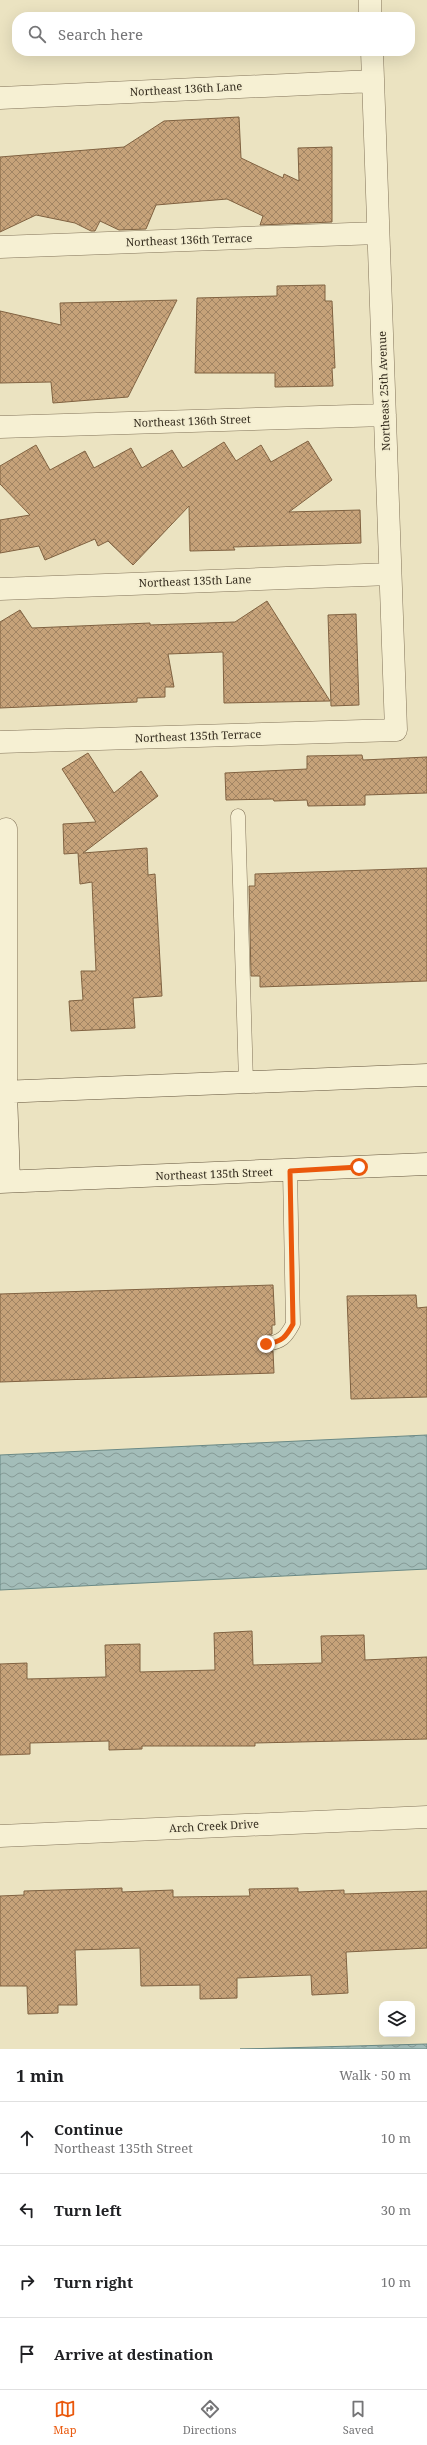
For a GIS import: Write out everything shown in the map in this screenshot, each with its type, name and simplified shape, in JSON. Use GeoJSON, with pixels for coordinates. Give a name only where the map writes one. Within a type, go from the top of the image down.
{"type":"FeatureCollection","features":[{"type":"Feature","properties":{"kind":"street"},"geometry":{"type":"LineString","coordinates":[[370,0],[370,12]]}},
{"type":"Feature","properties":{"kind":"street","name":"Northeast 25th Avenue"},"geometry":{"type":"LineString","coordinates":[[372,56],[396,730]]}},
{"type":"Feature","properties":{"kind":"street","name":"Northeast 136th Lane"},"geometry":{"type":"LineString","coordinates":[[0,98],[373,81]]}},
{"type":"Feature","properties":{"kind":"street","name":"Northeast 136th Terrace"},"geometry":{"type":"LineString","coordinates":[[0,247],[378,233]]}},
{"type":"Feature","properties":{"kind":"street","name":"Northeast 136th Street"},"geometry":{"type":"LineString","coordinates":[[0,427],[385,415]]}},
{"type":"Feature","properties":{"kind":"street","name":"Northeast 135th Lane"},"geometry":{"type":"LineString","coordinates":[[0,588],[390,574]]}},
{"type":"Feature","properties":{"kind":"street","name":"Northeast 135th Terrace"},"geometry":{"type":"LineString","coordinates":[[0,742],[396,730]]}},
{"type":"Feature","properties":{"kind":"street"},"geometry":{"type":"LineString","coordinates":[[4,1182],[3,1092],[6,829]]}},
{"type":"Feature","properties":{"kind":"street"},"geometry":{"type":"LineString","coordinates":[[3,1092],[427,1075]]}},
{"type":"Feature","properties":{"kind":"street","name":"Northeast 135th Street"},"geometry":{"type":"LineString","coordinates":[[4,1182],[427,1164]]}},
{"type":"Feature","properties":{"kind":"street","name":"Arch Creek Drive"},"geometry":{"type":"LineString","coordinates":[[0,1836],[427,1817]]}},
{"type":"Feature","properties":{"kind":"lane"},"geometry":{"type":"LineString","coordinates":[[238,816],[246,1082]]}},
{"type":"Feature","properties":{"kind":"lane"},"geometry":{"type":"LineString","coordinates":[[266,1344],[278,1343],[286,1338],[293,1324],[290,1171]]}},
{"type":"Feature","properties":{"kind":"water"},"geometry":{"type":"Polygon","coordinates":[[[427,1435],[427,1569],[0,1590],[0,1455],[427,1435]]]}},
{"type":"Feature","properties":{"kind":"water"},"geometry":{"type":"Polygon","coordinates":[[[427,2044],[427,2049],[244,2049],[427,2044]]]}},
{"type":"Feature","properties":{"kind":"building"},"geometry":{"type":"Polygon","coordinates":[[[239,117],[241,158],[283,178],[284,174],[299,181],[298,148],[332,147],[332,222],[260,225],[263,216],[227,199],[156,205],[146,229],[119,230],[100,221],[95,231],[91,231],[75,223],[36,215],[0,232],[0,157],[124,147],[164,121],[239,117]]]}},
{"type":"Feature","properties":{"kind":"building"},"geometry":{"type":"Polygon","coordinates":[[[325,285],[325,301],[332,301],[335,368],[332,368],[333,386],[275,387],[275,373],[195,373],[197,298],[277,296],[277,286],[325,285]]]}},
{"type":"Feature","properties":{"kind":"building"},"geometry":{"type":"Polygon","coordinates":[[[177,300],[128,397],[53,403],[51,382],[0,383],[0,311],[61,325],[60,303],[177,300]]]}},
{"type":"Feature","properties":{"kind":"building"},"geometry":{"type":"Polygon","coordinates":[[[308,441],[332,480],[289,512],[360,510],[361,543],[233,547],[235,550],[190,551],[189,506],[133,565],[108,541],[98,546],[95,539],[45,560],[39,546],[0,553],[0,520],[30,515],[0,484],[0,466],[36,445],[50,470],[85,451],[94,468],[131,448],[142,468],[172,450],[183,468],[224,442],[236,461],[261,445],[271,462],[308,441]]]}},
{"type":"Feature","properties":{"kind":"building"},"geometry":{"type":"Polygon","coordinates":[[[267,601],[330,701],[224,703],[223,652],[168,654],[174,687],[165,687],[165,697],[137,698],[137,702],[0,708],[0,622],[20,610],[32,628],[150,623],[150,625],[235,622],[267,601]]]}},
{"type":"Feature","properties":{"kind":"building"},"geometry":{"type":"Polygon","coordinates":[[[356,614],[359,705],[331,706],[328,615],[356,614]]]}},
{"type":"Feature","properties":{"kind":"building"},"geometry":{"type":"Polygon","coordinates":[[[88,753],[114,793],[141,771],[158,796],[83,853],[147,848],[148,875],[155,874],[162,996],[133,998],[135,1028],[71,1031],[69,1001],[83,1000],[81,971],[96,971],[92,882],[80,884],[78,853],[64,854],[63,824],[96,822],[62,769],[88,753]]]}},
{"type":"Feature","properties":{"kind":"building"},"geometry":{"type":"Polygon","coordinates":[[[362,755],[363,760],[427,757],[427,793],[365,795],[365,805],[308,806],[307,800],[226,800],[225,773],[307,769],[307,756],[362,755]]]}},
{"type":"Feature","properties":{"kind":"building"},"geometry":{"type":"Polygon","coordinates":[[[427,868],[427,981],[260,987],[260,976],[251,976],[249,886],[255,886],[255,874],[427,868]]]}},
{"type":"Feature","properties":{"kind":"building"},"geometry":{"type":"Polygon","coordinates":[[[273,1285],[275,1325],[272,1325],[272,1334],[261,1337],[258,1345],[263,1352],[273,1351],[274,1373],[0,1382],[0,1294],[273,1285]]]}},
{"type":"Feature","properties":{"kind":"building"},"geometry":{"type":"Polygon","coordinates":[[[416,1295],[417,1308],[427,1307],[427,1397],[351,1399],[347,1296],[416,1295]]]}},
{"type":"Feature","properties":{"kind":"building"},"geometry":{"type":"Polygon","coordinates":[[[252,1631],[253,1665],[322,1663],[321,1636],[364,1635],[365,1660],[427,1657],[427,1739],[255,1743],[255,1746],[142,1746],[142,1749],[109,1750],[109,1741],[30,1743],[30,1754],[0,1755],[0,1664],[27,1663],[27,1679],[106,1677],[105,1645],[140,1644],[140,1672],[215,1670],[214,1633],[252,1631]]]}},
{"type":"Feature","properties":{"kind":"building"},"geometry":{"type":"Polygon","coordinates":[[[122,1888],[122,1892],[173,1890],[173,1897],[250,1896],[249,1889],[298,1888],[298,1892],[344,1890],[344,1894],[427,1891],[427,1948],[346,1952],[348,1993],[312,1995],[311,1975],[237,1978],[237,1998],[200,1999],[200,1985],[141,1986],[140,1948],[75,1950],[77,2005],[58,2005],[58,2013],[28,2014],[27,1986],[0,1986],[0,1896],[24,1895],[24,1891],[122,1888]]]}},
{"type":"Feature","properties":{"kind":"route"},"geometry":{"type":"LineString","coordinates":[[266,1344],[278,1343],[286,1338],[293,1324],[290,1239],[290,1171],[359,1167]]}}]}
